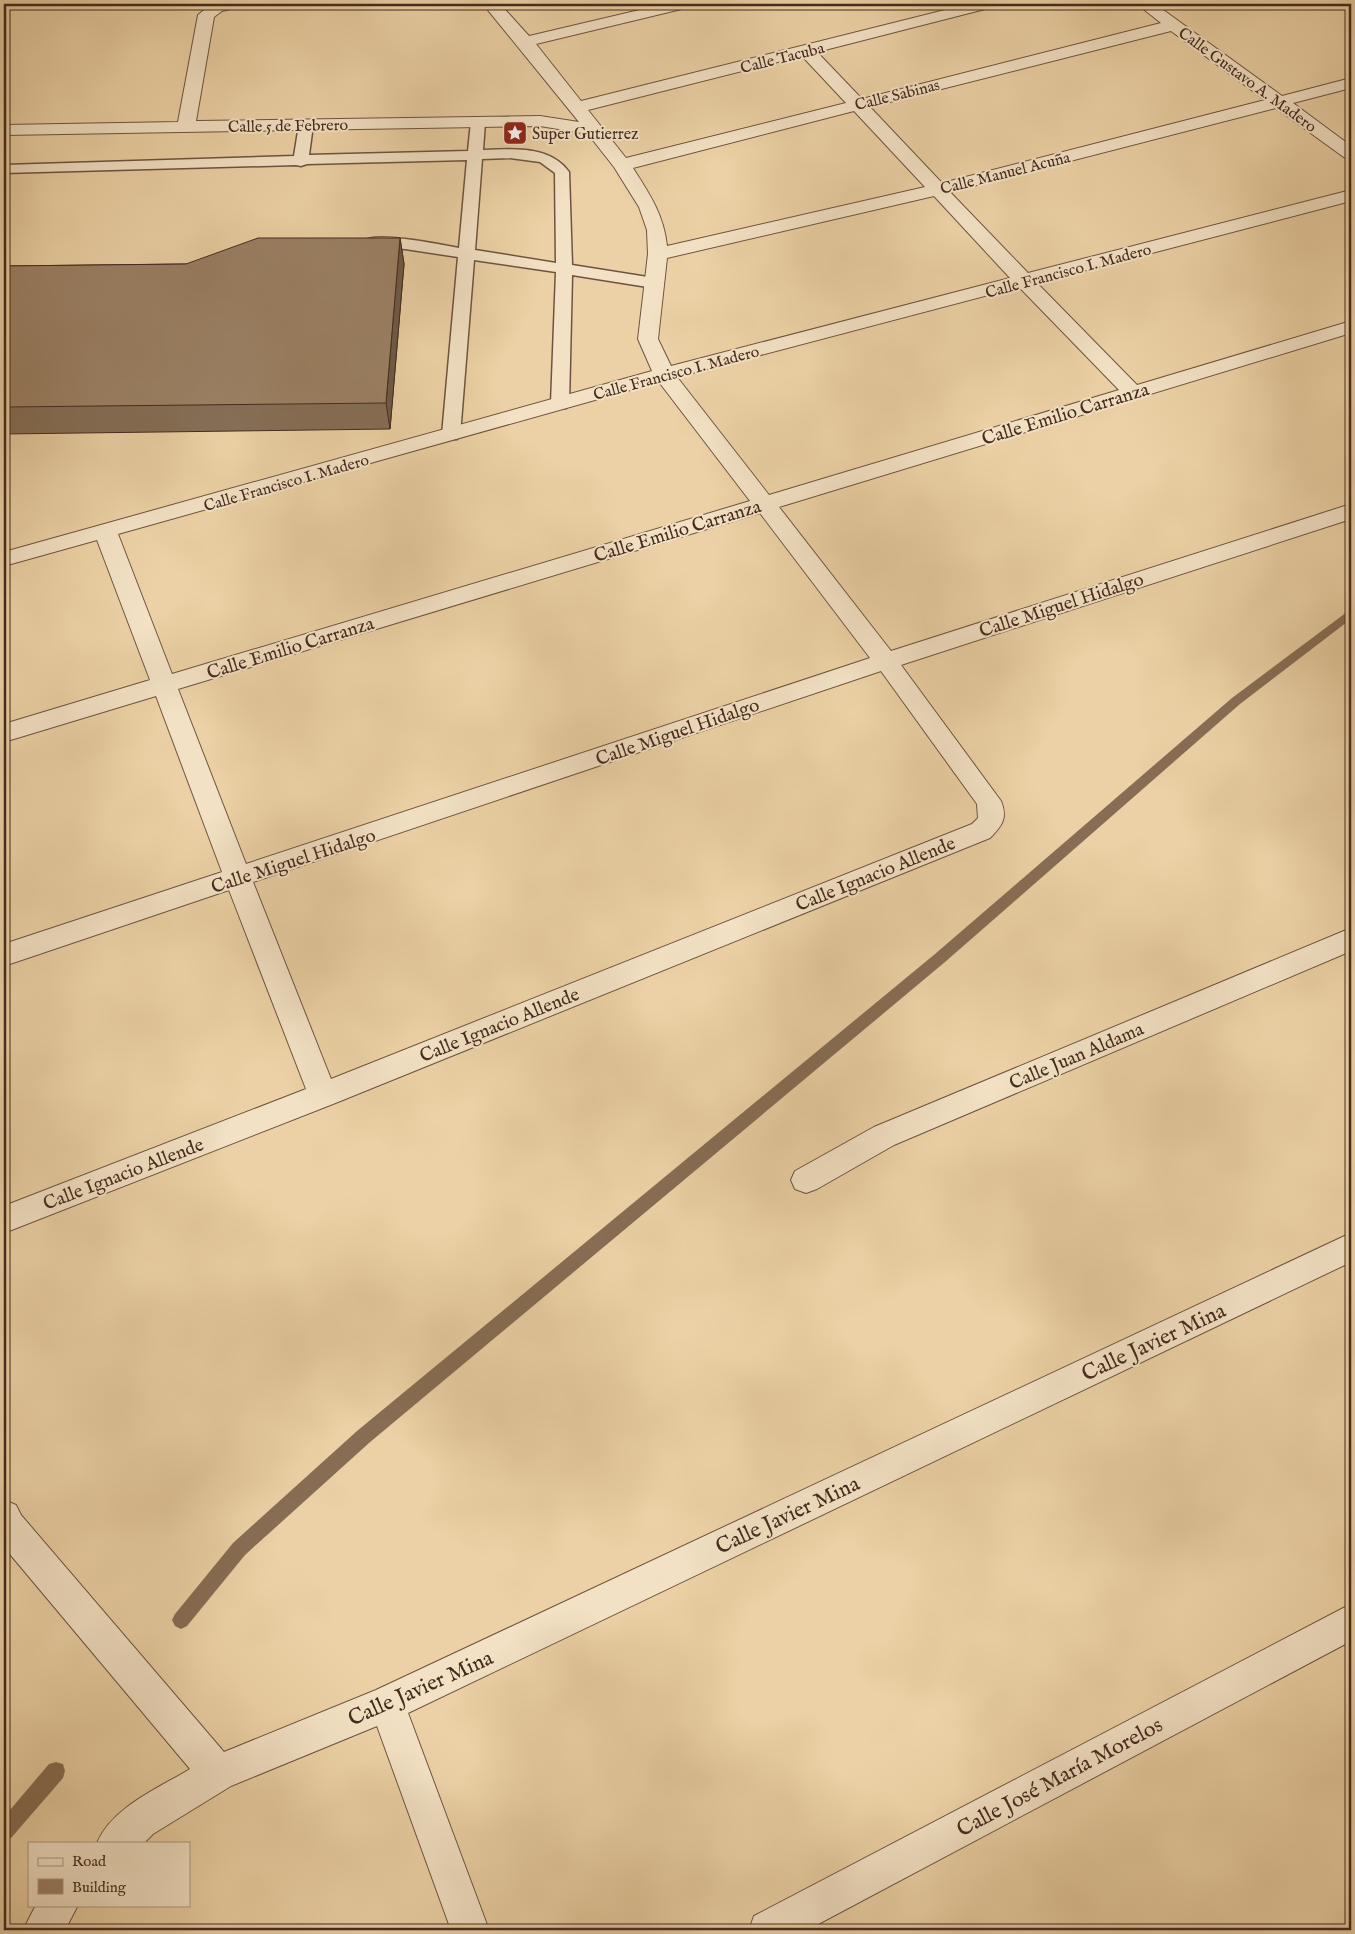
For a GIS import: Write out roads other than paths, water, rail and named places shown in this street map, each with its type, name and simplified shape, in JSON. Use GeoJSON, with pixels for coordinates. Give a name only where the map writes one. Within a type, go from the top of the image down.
{"type":"FeatureCollection","features":[{"type":"Feature","properties":{"kind":"street"},"geometry":{"type":"LineString","coordinates":[[186,127],[206,15],[217,7],[232,4]]}},
{"type":"Feature","properties":{"kind":"street"},"geometry":{"type":"LineString","coordinates":[[491,4],[525,42],[574,116],[592,129],[622,164],[648,207],[656,230],[658,254],[648,339],[664,374],[886,661]]}},
{"type":"Feature","properties":{"kind":"street"},"geometry":{"type":"LineString","coordinates":[[525,42],[684,4]]}},
{"type":"Feature","properties":{"kind":"street","name":"Calle Tacuba"},"geometry":{"type":"LineString","coordinates":[[574,116],[807,51],[988,4]]}},
{"type":"Feature","properties":{"kind":"street","name":"Calle Gustavo A. Madero"},"geometry":{"type":"LineString","coordinates":[[1145,4],[1351,154]]}},
{"type":"Feature","properties":{"kind":"street","name":"Calle Sabinas"},"geometry":{"type":"LineString","coordinates":[[622,164],[1173,25]]}},
{"type":"Feature","properties":{"kind":"street"},"geometry":{"type":"LineString","coordinates":[[807,51],[937,190],[1134,393]]}},
{"type":"Feature","properties":{"kind":"street","name":"Calle Manuel Acuña"},"geometry":{"type":"LineString","coordinates":[[658,254],[937,190],[1351,83]]}},
{"type":"Feature","properties":{"kind":"street","name":"Calle 5 de Febrero"},"geometry":{"type":"LineString","coordinates":[[4,130],[540,122],[574,116]]}},
{"type":"Feature","properties":{"kind":"street","name":"Calle Francisco I. Madero"},"geometry":{"type":"LineString","coordinates":[[4,560],[106,533],[664,374],[1025,282],[1351,195]]}},
{"type":"Feature","properties":{"kind":"street","name":"Calle Emilio Carranza"},"geometry":{"type":"LineString","coordinates":[[4,733],[1351,327]]}},
{"type":"Feature","properties":{"kind":"street","name":"Calle Miguel Hidalgo"},"geometry":{"type":"LineString","coordinates":[[4,955],[238,879],[886,661],[1351,511]]}},
{"type":"Feature","properties":{"kind":"street"},"geometry":{"type":"LineString","coordinates":[[106,533],[323,1095]]}},
{"type":"Feature","properties":{"kind":"street","name":"Calle Ignacio Allende"},"geometry":{"type":"LineString","coordinates":[[4,1220],[323,1095],[981,831],[991,822],[992,811],[988,801],[886,661]]}},
{"type":"Feature","properties":{"kind":"street","name":"Calle Juan Aldama"},"geometry":{"type":"LineString","coordinates":[[806,1180],[884,1136],[1351,939]]}},
{"type":"Feature","properties":{"kind":"street","name":"Calle Javier Mina"},"geometry":{"type":"LineString","coordinates":[[117,1842],[140,1821],[218,1773],[387,1704],[1351,1247]]}},
{"type":"Feature","properties":{"kind":"street"},"geometry":{"type":"LineString","coordinates":[[4,1517],[9,1527],[218,1773]]}},
{"type":"Feature","properties":{"kind":"street","name":"Calle José María Morelos"},"geometry":{"type":"LineString","coordinates":[[768,1930],[1351,1622]]}},
{"type":"Feature","properties":{"kind":"street"},"geometry":{"type":"LineString","coordinates":[[387,1704],[470,1930]]}},
{"type":"Feature","properties":{"kind":"street"},"geometry":{"type":"LineString","coordinates":[[42,1930],[58,1906]]}},
{"type":"Feature","properties":{"kind":"lane"},"geometry":{"type":"LineString","coordinates":[[451,435],[478,122]]}},
{"type":"Feature","properties":{"kind":"lane"},"geometry":{"type":"LineString","coordinates":[[301,162],[306,125]]}},
{"type":"Feature","properties":{"kind":"lane"},"geometry":{"type":"LineString","coordinates":[[4,168],[301,162],[475,155],[528,156],[545,158],[557,163],[562,172],[564,268],[560,404]]}},
{"type":"Feature","properties":{"kind":"lane"},"geometry":{"type":"LineString","coordinates":[[352,241],[405,244],[654,283]]}},
{"type":"Feature","properties":{"kind":"waterway"},"geometry":{"type":"LineString","coordinates":[[181,1620],[239,1549],[363,1437],[940,958],[1236,701],[1351,613]]}},
{"type":"Feature","properties":{"kind":"waterway"},"geometry":{"type":"LineString","coordinates":[[4,1831],[56,1771]]}},
{"type":"Feature","properties":{"kind":"place","name":"Super Gutierrez"},"geometry":{"type":"Point","coordinates":[515,133]}}]}
